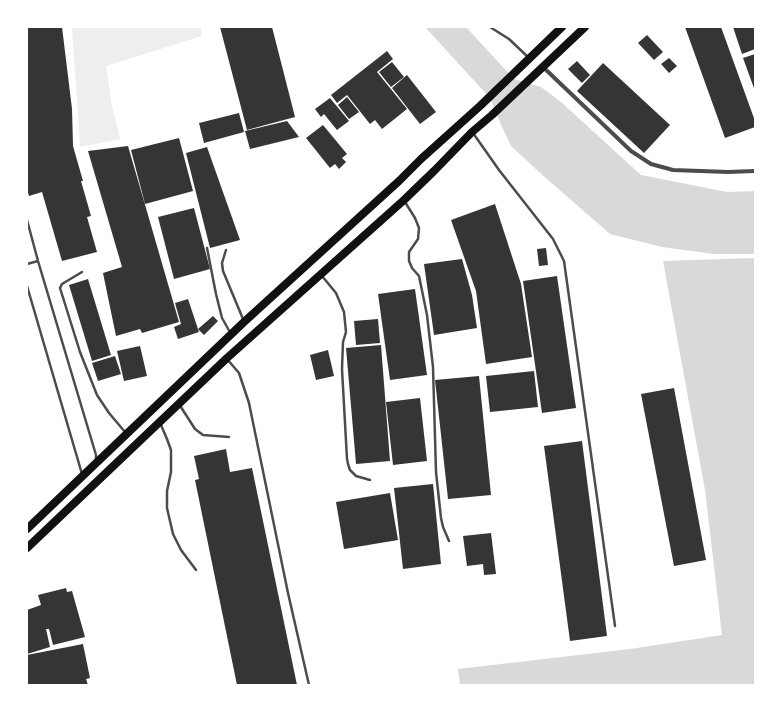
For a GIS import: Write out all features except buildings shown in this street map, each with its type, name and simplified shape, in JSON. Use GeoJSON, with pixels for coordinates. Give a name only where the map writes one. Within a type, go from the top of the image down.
{"type":"FeatureCollection","features":[{"type":"Feature","properties":{"kind":"highway"},"geometry":{"type":"LineString","coordinates":[[27,529],[231,334],[400,181],[421,159],[480,106],[562,27]]}},
{"type":"Feature","properties":{"kind":"highway"},"geometry":{"type":"LineString","coordinates":[[27,548],[227,358],[404,200],[472,132],[585,27]]}},
{"type":"Feature","properties":{"kind":"street"},"geometry":{"type":"LineString","coordinates":[[543,67],[631,151],[651,164],[673,170],[728,172],[755,171]]}},
{"type":"Feature","properties":{"kind":"lane"},"geometry":{"type":"LineString","coordinates":[[490,27],[509,38],[529,58]]}},
{"type":"Feature","properties":{"kind":"lane"},"geometry":{"type":"LineString","coordinates":[[472,132],[553,240],[564,261],[615,626]]}},
{"type":"Feature","properties":{"kind":"lane"},"geometry":{"type":"LineString","coordinates":[[404,200],[419,228],[418,239],[409,252],[409,261],[412,268],[419,276],[428,315],[433,367],[436,472],[441,518],[448,541]]}},
{"type":"Feature","properties":{"kind":"lane"},"geometry":{"type":"LineString","coordinates":[[27,220],[96,455],[96,462]]}},
{"type":"Feature","properties":{"kind":"lane"},"geometry":{"type":"LineString","coordinates":[[207,248],[222,318],[231,334]]}},
{"type":"Feature","properties":{"kind":"lane"},"geometry":{"type":"LineString","coordinates":[[226,250],[222,263],[224,271],[244,322]]}},
{"type":"Feature","properties":{"kind":"lane"},"geometry":{"type":"LineString","coordinates":[[27,264],[38,261]]}},
{"type":"Feature","properties":{"kind":"lane"},"geometry":{"type":"LineString","coordinates":[[82,272],[62,284],[60,288],[80,352],[97,395],[126,434]]}},
{"type":"Feature","properties":{"kind":"lane"},"geometry":{"type":"LineString","coordinates":[[321,274],[336,293],[344,312],[346,332],[342,369],[346,458],[350,470],[356,476],[370,480]]}},
{"type":"Feature","properties":{"kind":"lane"},"geometry":{"type":"LineString","coordinates":[[27,286],[83,476]]}},
{"type":"Feature","properties":{"kind":"lane"},"geometry":{"type":"LineString","coordinates":[[227,358],[240,373],[249,403],[309,685]]}},
{"type":"Feature","properties":{"kind":"lane"},"geometry":{"type":"LineString","coordinates":[[179,404],[195,429],[203,435],[229,437]]}},
{"type":"Feature","properties":{"kind":"lane"},"geometry":{"type":"LineString","coordinates":[[160,422],[171,450],[171,472],[167,497],[173,534],[181,550],[196,570]]}},
{"type":"Feature","properties":{"kind":"shaded area"},"geometry":{"type":"Polygon","coordinates":[[[72,27],[201,27],[202,36],[106,66],[112,106],[120,139],[80,147],[72,27]]]}},
{"type":"Feature","properties":{"kind":"shaded area"},"geometry":{"type":"Polygon","coordinates":[[[425,27],[466,27],[514,79],[541,87],[561,102],[641,175],[727,192],[755,191],[755,254],[714,254],[662,247],[610,234],[511,146],[490,98],[425,27]]]}},
{"type":"Feature","properties":{"kind":"shaded area"},"geometry":{"type":"Polygon","coordinates":[[[755,258],[755,685],[460,685],[458,669],[630,649],[722,635],[705,490],[663,261],[755,258]]]}}]}
